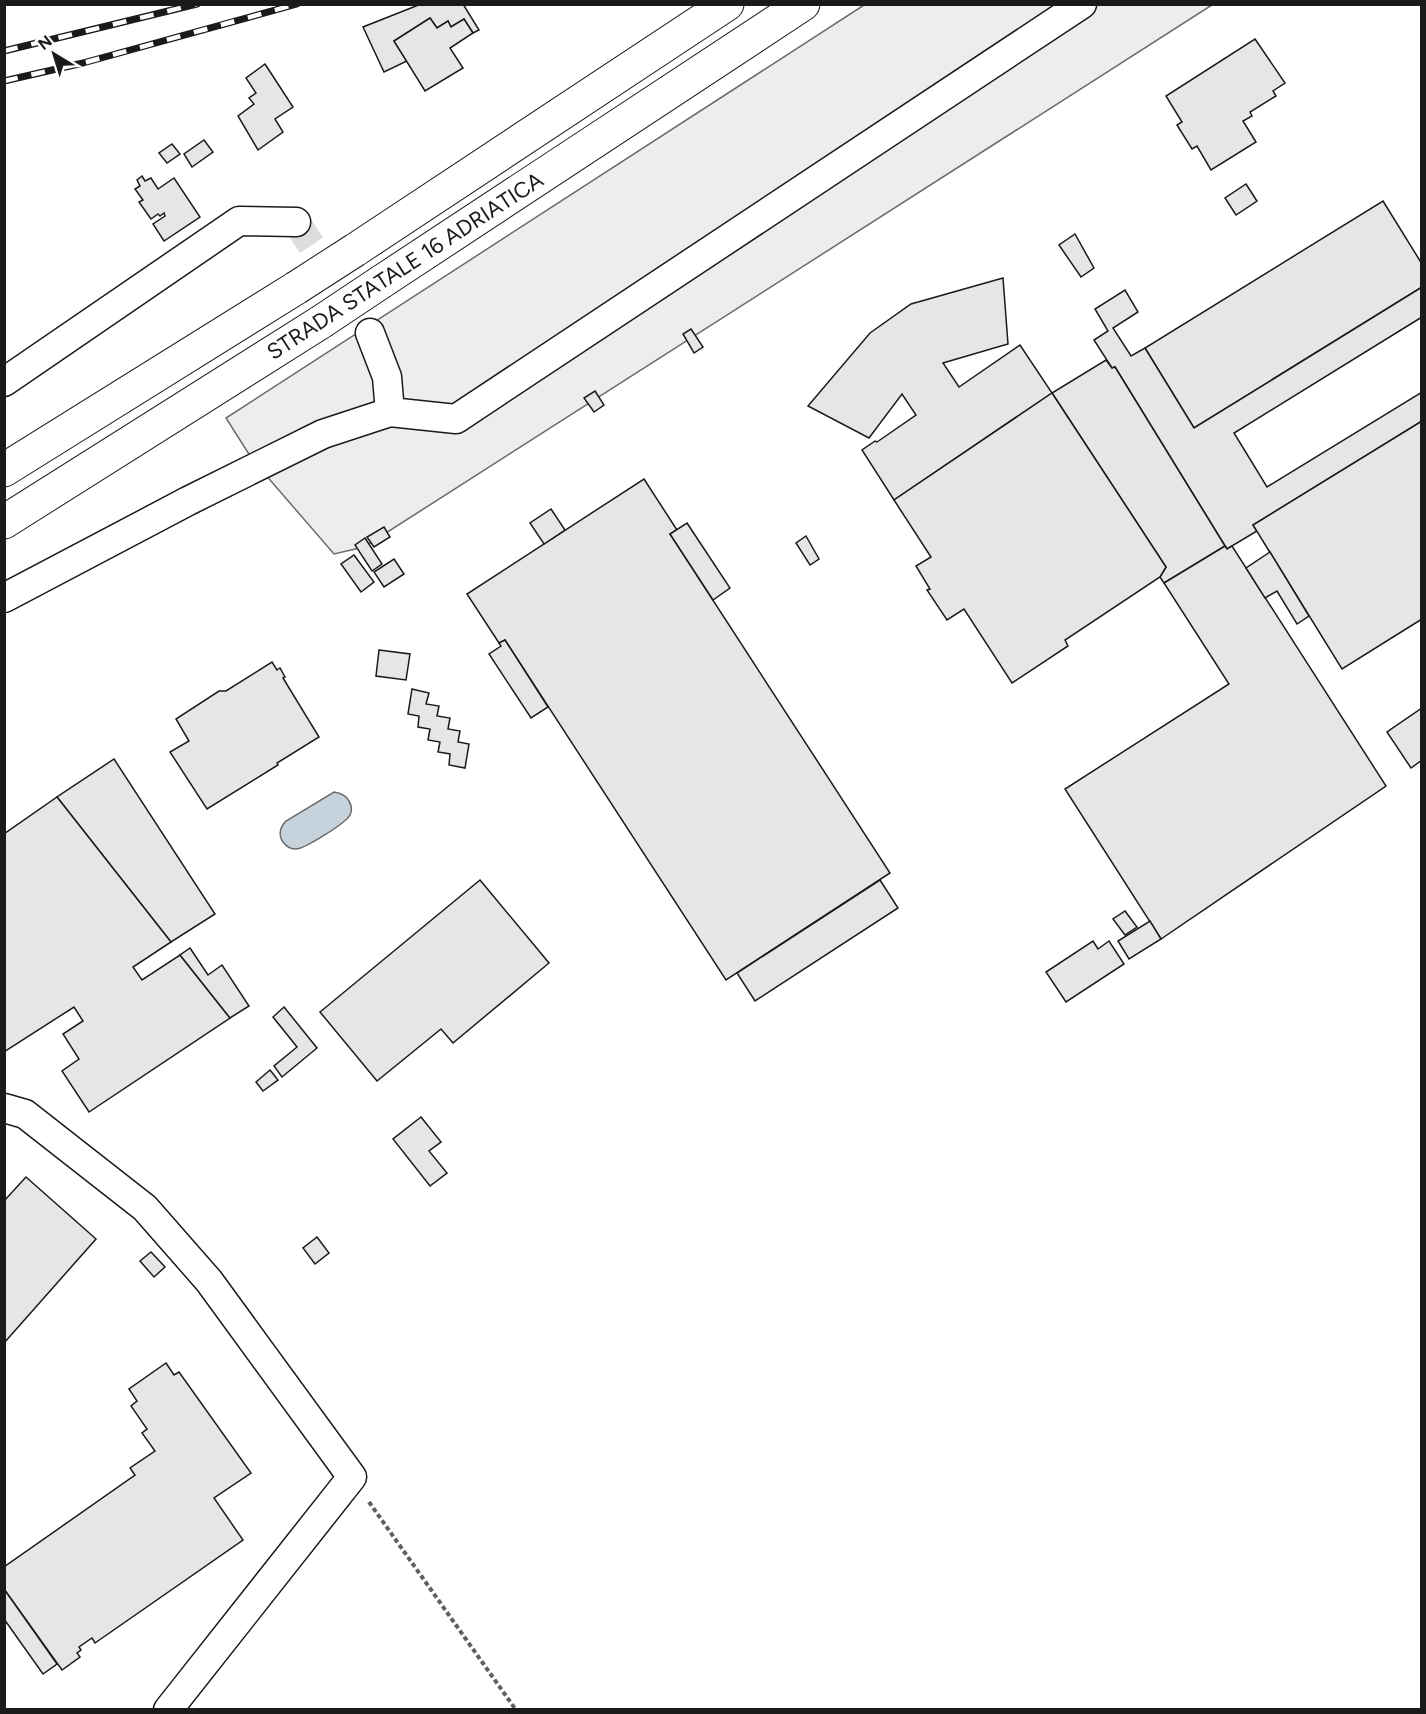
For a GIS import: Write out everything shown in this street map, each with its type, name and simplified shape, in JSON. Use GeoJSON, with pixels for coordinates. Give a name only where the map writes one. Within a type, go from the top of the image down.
{"type":"FeatureCollection","features":[{"type":"Feature","properties":{"kind":"highway","name":"STRADA STATALE 16 ADRIATICA"},"geometry":{"type":"LineString","coordinates":[[4,470],[355,250],[727,4]]}},
{"type":"Feature","properties":{"kind":"highway","name":"STRADA STATALE 16 ADRIATICA"},"geometry":{"type":"LineString","coordinates":[[4,522],[321,321],[803,4]]}},
{"type":"Feature","properties":{"kind":"street"},"geometry":{"type":"LineString","coordinates":[[4,598],[188,501],[323,434],[390,412],[456,419],[1082,4]]}},
{"type":"Feature","properties":{"kind":"street"},"geometry":{"type":"LineString","coordinates":[[4,382],[239,221],[296,222]]}},
{"type":"Feature","properties":{"kind":"street"},"geometry":{"type":"LineString","coordinates":[[370,333],[387,377],[390,412]]}},
{"type":"Feature","properties":{"kind":"street"},"geometry":{"type":"LineString","coordinates":[[4,1108],[26,1114],[145,1208],[209,1281],[352,1477],[168,1710]]}},
{"type":"Feature","properties":{"kind":"path"},"geometry":{"type":"LineString","coordinates":[[352,1477],[516,1710]]}},
{"type":"Feature","properties":{"kind":"shaded area"},"geometry":{"type":"Polygon","coordinates":[[[864,5],[1212,5],[364,547],[334,554],[252,459],[226,418],[864,5]]]}},
{"type":"Feature","properties":{"kind":"shaded area"},"geometry":{"type":"Polygon","coordinates":[[[334,792],[345,796],[350,803],[351,812],[347,819],[315,841],[299,848],[290,848],[285,845],[280,834],[286,821],[334,792]]]}},
{"type":"Feature","properties":{"kind":"building"},"geometry":{"type":"Polygon","coordinates":[[[421,4],[463,4],[479,30],[473,33],[464,19],[451,27],[448,21],[437,28],[430,18],[394,41],[407,61],[384,72],[363,27],[421,4]]]}},
{"type":"Feature","properties":{"kind":"building"},"geometry":{"type":"Polygon","coordinates":[[[430,18],[437,28],[448,21],[451,27],[464,19],[473,33],[450,48],[463,68],[425,91],[394,41],[430,18]]]}},
{"type":"Feature","properties":{"kind":"building"},"geometry":{"type":"Polygon","coordinates":[[[1255,39],[1285,83],[1273,91],[1276,96],[1250,112],[1252,116],[1243,121],[1256,142],[1211,170],[1197,146],[1192,149],[1177,125],[1182,122],[1166,96],[1255,39]]]}},
{"type":"Feature","properties":{"kind":"building"},"geometry":{"type":"Polygon","coordinates":[[[265,64],[293,107],[275,119],[283,132],[258,150],[238,116],[254,104],[249,98],[256,93],[246,78],[265,64]]]}},
{"type":"Feature","properties":{"kind":"building"},"geometry":{"type":"Polygon","coordinates":[[[204,140],[213,152],[192,167],[184,154],[204,140]]]}},
{"type":"Feature","properties":{"kind":"building"},"geometry":{"type":"Polygon","coordinates":[[[172,144],[180,154],[167,163],[159,153],[172,144]]]}},
{"type":"Feature","properties":{"kind":"building"},"geometry":{"type":"Polygon","coordinates":[[[142,176],[145,181],[151,178],[158,189],[174,178],[200,217],[164,241],[153,224],[165,216],[164,213],[151,219],[139,202],[143,200],[135,189],[140,186],[137,180],[142,176]]]}},
{"type":"Feature","properties":{"kind":"building"},"geometry":{"type":"Polygon","coordinates":[[[1246,184],[1257,201],[1236,215],[1225,198],[1246,184]]]}},
{"type":"Feature","properties":{"kind":"building"},"geometry":{"type":"Polygon","coordinates":[[[1383,201],[1422,264],[1422,287],[1194,428],[1145,348],[1383,201]]]}},
{"type":"Feature","properties":{"kind":"building"},"geometry":{"type":"Polygon","coordinates":[[[1075,234],[1094,268],[1081,277],[1059,245],[1075,234]]]}},
{"type":"Feature","properties":{"kind":"building"},"geometry":{"type":"Polygon","coordinates":[[[1003,278],[1008,344],[943,363],[959,387],[1020,345],[1052,393],[894,500],[862,450],[916,415],[902,394],[869,438],[808,406],[870,333],[911,304],[1003,278]]]}},
{"type":"Feature","properties":{"kind":"building"},"geometry":{"type":"Polygon","coordinates":[[[1422,287],[1422,317],[1234,433],[1267,487],[1422,392],[1422,421],[1253,525],[1257,531],[1227,549],[1115,367],[1112,368],[1094,340],[1108,331],[1095,309],[1125,290],[1138,312],[1113,328],[1131,356],[1145,348],[1194,428],[1422,287]]]}},
{"type":"Feature","properties":{"kind":"building"},"geometry":{"type":"Polygon","coordinates":[[[691,329],[703,347],[694,353],[683,334],[691,329]]]}},
{"type":"Feature","properties":{"kind":"building"},"geometry":{"type":"Polygon","coordinates":[[[1106,360],[1112,368],[1115,367],[1225,546],[1164,583],[1160,577],[1166,567],[1052,393],[1106,360]]]}},
{"type":"Feature","properties":{"kind":"building"},"geometry":{"type":"Polygon","coordinates":[[[595,391],[604,405],[594,412],[584,398],[595,391]]]}},
{"type":"Feature","properties":{"kind":"building"},"geometry":{"type":"Polygon","coordinates":[[[1052,393],[1166,567],[1160,577],[1065,640],[1068,646],[1012,683],[964,609],[947,620],[927,590],[930,589],[916,566],[931,557],[894,500],[1052,393]]]}},
{"type":"Feature","properties":{"kind":"building"},"geometry":{"type":"Polygon","coordinates":[[[1422,421],[1422,619],[1342,669],[1253,525],[1422,421]]]}},
{"type":"Feature","properties":{"kind":"building"},"geometry":{"type":"Polygon","coordinates":[[[644,479],[677,530],[670,534],[890,873],[726,980],[505,640],[499,643],[467,594],[644,479]]]}},
{"type":"Feature","properties":{"kind":"building"},"geometry":{"type":"Polygon","coordinates":[[[551,509],[565,530],[544,544],[530,523],[551,509]]]}},
{"type":"Feature","properties":{"kind":"building"},"geometry":{"type":"Polygon","coordinates":[[[687,523],[730,588],[713,600],[670,534],[687,523]]]}},
{"type":"Feature","properties":{"kind":"building"},"geometry":{"type":"Polygon","coordinates":[[[384,527],[390,537],[374,547],[367,537],[384,527]]]}},
{"type":"Feature","properties":{"kind":"building"},"geometry":{"type":"Polygon","coordinates":[[[806,536],[819,559],[810,565],[796,543],[806,536]]]}},
{"type":"Feature","properties":{"kind":"building"},"geometry":{"type":"Polygon","coordinates":[[[365,538],[382,564],[372,571],[355,545],[365,538]]]}},
{"type":"Feature","properties":{"kind":"building"},"geometry":{"type":"Polygon","coordinates":[[[1225,546],[1227,549],[1232,546],[1386,786],[1161,939],[1065,789],[1229,684],[1164,583],[1225,546]]]}},
{"type":"Feature","properties":{"kind":"building"},"geometry":{"type":"Polygon","coordinates":[[[1270,552],[1309,616],[1297,624],[1277,591],[1265,598],[1246,568],[1270,552]]]}},
{"type":"Feature","properties":{"kind":"building"},"geometry":{"type":"Polygon","coordinates":[[[354,555],[374,582],[361,592],[341,564],[354,555]]]}},
{"type":"Feature","properties":{"kind":"building"},"geometry":{"type":"Polygon","coordinates":[[[394,559],[404,574],[384,587],[374,572],[394,559]]]}},
{"type":"Feature","properties":{"kind":"building"},"geometry":{"type":"Polygon","coordinates":[[[505,640],[548,707],[531,718],[489,654],[501,646],[499,643],[505,640]]]}},
{"type":"Feature","properties":{"kind":"building"},"geometry":{"type":"Polygon","coordinates":[[[379,650],[410,654],[406,680],[376,676],[379,650]]]}},
{"type":"Feature","properties":{"kind":"building"},"geometry":{"type":"Polygon","coordinates":[[[272,662],[277,670],[280,668],[285,677],[283,678],[319,737],[207,809],[170,752],[189,741],[176,719],[219,691],[226,691],[272,662]]]}},
{"type":"Feature","properties":{"kind":"building"},"geometry":{"type":"Polygon","coordinates":[[[412,689],[429,693],[426,704],[439,706],[437,716],[450,718],[448,729],[460,731],[458,742],[469,744],[465,768],[449,765],[450,754],[438,752],[440,742],[428,740],[430,729],[418,727],[419,716],[408,714],[412,689]]]}},
{"type":"Feature","properties":{"kind":"building"},"geometry":{"type":"Polygon","coordinates":[[[1422,708],[1422,760],[1411,768],[1387,732],[1422,708]]]}},
{"type":"Feature","properties":{"kind":"building"},"geometry":{"type":"Polygon","coordinates":[[[114,759],[215,914],[171,942],[57,797],[114,759]]]}},
{"type":"Feature","properties":{"kind":"building"},"geometry":{"type":"Polygon","coordinates":[[[57,797],[171,942],[133,967],[142,980],[180,955],[230,1018],[89,1112],[62,1071],[79,1059],[63,1034],[83,1021],[74,1007],[4,1052],[4,834],[57,797]]]}},
{"type":"Feature","properties":{"kind":"building"},"geometry":{"type":"Polygon","coordinates":[[[480,880],[549,963],[453,1043],[441,1029],[377,1081],[320,1012],[480,880]]]}},
{"type":"Feature","properties":{"kind":"building"},"geometry":{"type":"Polygon","coordinates":[[[880,880],[898,908],[755,1001],[737,973],[880,880]]]}},
{"type":"Feature","properties":{"kind":"building"},"geometry":{"type":"Polygon","coordinates":[[[1125,911],[1137,927],[1125,935],[1113,919],[1125,911]]]}},
{"type":"Feature","properties":{"kind":"building"},"geometry":{"type":"Polygon","coordinates":[[[1150,921],[1161,939],[1129,959],[1118,941],[1150,921]]]}},
{"type":"Feature","properties":{"kind":"building"},"geometry":{"type":"Polygon","coordinates":[[[1093,941],[1098,949],[1109,941],[1124,964],[1066,1002],[1046,972],[1093,941]]]}},
{"type":"Feature","properties":{"kind":"building"},"geometry":{"type":"Polygon","coordinates":[[[190,948],[208,975],[222,965],[249,1006],[230,1018],[180,955],[190,948]]]}},
{"type":"Feature","properties":{"kind":"building"},"geometry":{"type":"Polygon","coordinates":[[[284,1007],[317,1048],[282,1077],[274,1066],[297,1047],[273,1017],[284,1007]]]}},
{"type":"Feature","properties":{"kind":"building"},"geometry":{"type":"Polygon","coordinates":[[[270,1070],[278,1080],[263,1091],[256,1082],[270,1070]]]}},
{"type":"Feature","properties":{"kind":"building"},"geometry":{"type":"Polygon","coordinates":[[[421,1117],[441,1142],[429,1151],[447,1173],[430,1186],[393,1139],[421,1117]]]}},
{"type":"Feature","properties":{"kind":"building"},"geometry":{"type":"Polygon","coordinates":[[[26,1177],[96,1239],[4,1343],[4,1201],[26,1177]]]}},
{"type":"Feature","properties":{"kind":"building"},"geometry":{"type":"Polygon","coordinates":[[[317,1237],[329,1253],[315,1264],[303,1248],[317,1237]]]}},
{"type":"Feature","properties":{"kind":"building"},"geometry":{"type":"Polygon","coordinates":[[[151,1252],[165,1267],[154,1277],[140,1261],[151,1252]]]}},
{"type":"Feature","properties":{"kind":"building"},"geometry":{"type":"Polygon","coordinates":[[[166,1363],[174,1375],[179,1372],[251,1473],[214,1498],[243,1540],[95,1643],[92,1638],[79,1647],[81,1650],[77,1653],[80,1657],[62,1670],[4,1589],[4,1567],[135,1475],[130,1468],[155,1451],[142,1433],[147,1429],[131,1406],[137,1401],[129,1389],[166,1363]]]}},
{"type":"Feature","properties":{"kind":"building"},"geometry":{"type":"Polygon","coordinates":[[[4,1589],[57,1664],[43,1674],[4,1619],[4,1589]]]}},
{"type":"Feature","properties":{"kind":"tunnel"},"geometry":{"type":"LineString","coordinates":[[296,222],[370,333]]}},
{"type":"Feature","properties":{"kind":"railway"},"geometry":{"type":"LineString","coordinates":[[4,51],[197,4]]}},
{"type":"Feature","properties":{"kind":"railway"},"geometry":{"type":"LineString","coordinates":[[4,81],[83,63],[297,4]]}}]}
